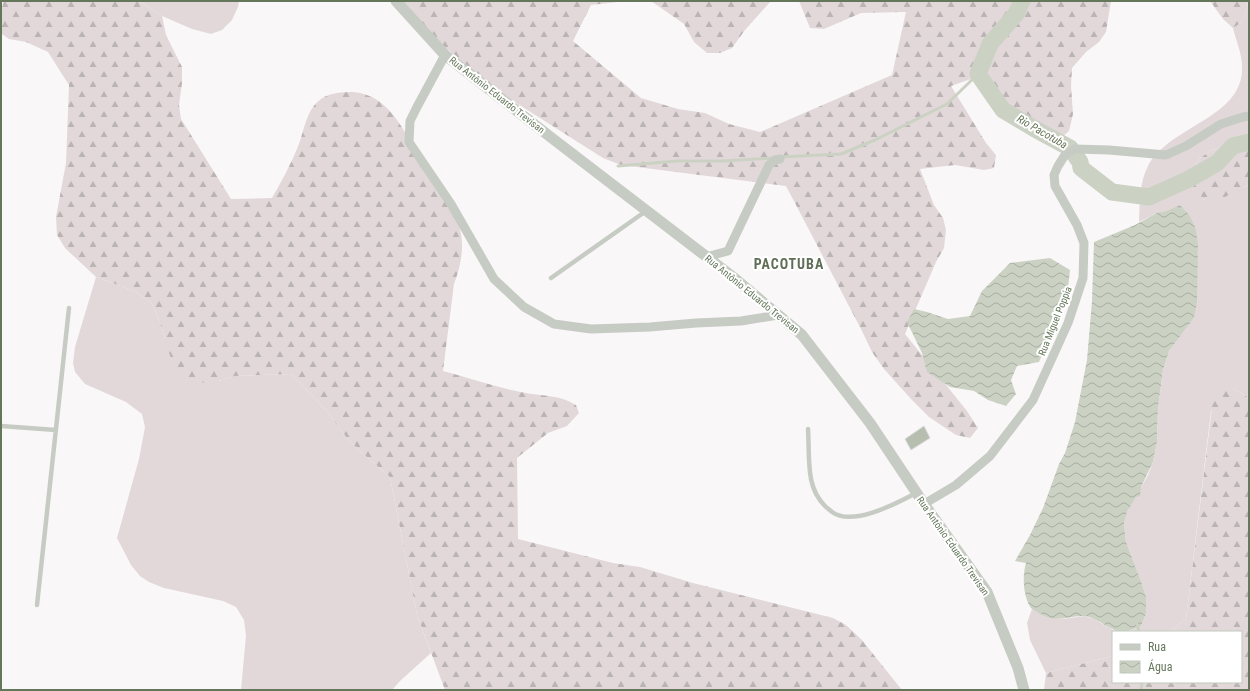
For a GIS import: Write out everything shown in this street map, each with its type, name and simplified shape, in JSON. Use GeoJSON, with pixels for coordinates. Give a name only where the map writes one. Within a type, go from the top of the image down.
{"type":"FeatureCollection","features":[{"type":"Feature","properties":{"kind":"street","name":"Rua Antônio Eduardo Trevisan"},"geometry":{"type":"LineString","coordinates":[[396,1],[445,55],[733,277],[802,336],[870,423],[916,493],[987,592],[1018,668],[1024,690]]}},
{"type":"Feature","properties":{"kind":"street"},"geometry":{"type":"LineString","coordinates":[[445,55],[410,121],[409,142],[451,204],[494,279],[524,307],[554,324],[591,329],[742,321],[778,315]]}},
{"type":"Feature","properties":{"kind":"street","name":"Rua Miguel Poppia"},"geometry":{"type":"LineString","coordinates":[[924,504],[956,485],[990,456],[1033,400],[1068,323],[1083,278],[1084,243],[1077,225],[1055,186],[1054,175],[1065,155],[1075,149],[1109,150],[1166,155],[1186,146],[1221,124],[1249,116]]}},
{"type":"Feature","properties":{"kind":"street"},"geometry":{"type":"LineString","coordinates":[[706,257],[728,251],[769,165],[775,160],[780,159]]}},
{"type":"Feature","properties":{"kind":"lane"},"geometry":{"type":"LineString","coordinates":[[551,278],[647,211]]}},
{"type":"Feature","properties":{"kind":"lane"},"geometry":{"type":"LineString","coordinates":[[37,605],[69,308]]}},
{"type":"Feature","properties":{"kind":"lane"},"geometry":{"type":"LineString","coordinates":[[1,426],[56,430]]}},
{"type":"Feature","properties":{"kind":"lane"},"geometry":{"type":"LineString","coordinates":[[808,429],[811,479],[816,493],[822,502],[833,513],[844,516],[859,516],[889,506],[916,493]]}},
{"type":"Feature","properties":{"kind":"green space"},"geometry":{"type":"Polygon","coordinates":[[[3,1],[139,1],[162,16],[166,35],[182,67],[182,83],[179,105],[181,119],[231,199],[272,198],[300,142],[309,114],[313,107],[324,97],[337,93],[351,92],[366,94],[378,101],[398,121],[406,133],[427,171],[452,210],[461,234],[462,253],[460,266],[454,284],[443,371],[516,391],[564,399],[576,405],[579,413],[567,426],[548,433],[517,458],[518,539],[613,563],[640,567],[693,583],[833,618],[846,625],[861,639],[902,690],[445,690],[417,615],[390,477],[347,438],[326,410],[291,374],[235,376],[219,381],[205,383],[193,381],[178,369],[171,359],[160,322],[151,302],[134,291],[96,277],[65,248],[57,235],[56,217],[66,163],[69,85],[48,52],[26,42],[9,39],[2,34],[1,16],[3,1]]]}},
{"type":"Feature","properties":{"kind":"green space"},"geometry":{"type":"Polygon","coordinates":[[[139,1],[239,1],[232,20],[222,30],[211,34],[192,29],[162,16],[139,1]]]}},
{"type":"Feature","properties":{"kind":"green space"},"geometry":{"type":"Polygon","coordinates":[[[397,1],[627,1],[591,5],[573,41],[641,98],[678,109],[705,113],[729,124],[760,132],[892,75],[906,12],[861,13],[824,29],[810,28],[799,1],[1111,1],[1106,32],[1099,42],[1086,52],[1072,68],[1071,86],[1073,114],[1069,131],[1061,138],[1043,136],[1023,123],[985,74],[951,86],[986,143],[996,155],[994,168],[984,170],[955,165],[920,169],[934,205],[943,218],[946,230],[944,248],[936,262],[905,334],[967,411],[978,428],[970,438],[956,435],[929,417],[884,369],[872,352],[786,186],[621,165],[603,158],[494,89],[428,33],[397,1]]]}},
{"type":"Feature","properties":{"kind":"green space"},"geometry":{"type":"Polygon","coordinates":[[[651,1],[771,1],[745,30],[732,48],[720,53],[707,53],[694,42],[684,24],[651,1]]]}},
{"type":"Feature","properties":{"kind":"green space"},"geometry":{"type":"Polygon","coordinates":[[[1210,1],[1248,1],[1244,17],[1237,26],[1233,28],[1223,19],[1210,1]]]}},
{"type":"Feature","properties":{"kind":"green space"},"geometry":{"type":"Polygon","coordinates":[[[1249,1],[1249,139],[1210,151],[1199,159],[1193,171],[1193,185],[1204,200],[1249,185],[1249,398],[1233,388],[1211,411],[1186,619],[1170,631],[1130,631],[1141,626],[1146,614],[1146,598],[1126,542],[1124,524],[1127,512],[1148,475],[1153,462],[1157,442],[1158,408],[1163,370],[1169,351],[1194,318],[1198,245],[1157,213],[1139,222],[1141,186],[1148,166],[1158,152],[1218,111],[1230,99],[1239,86],[1242,64],[1233,28],[1240,23],[1249,1]]]}},
{"type":"Feature","properties":{"kind":"green space"},"geometry":{"type":"Polygon","coordinates":[[[1249,139],[1249,185],[1217,200],[1204,200],[1193,186],[1193,171],[1199,159],[1210,151],[1249,139]]]}},
{"type":"Feature","properties":{"kind":"green space"},"geometry":{"type":"Polygon","coordinates":[[[96,277],[134,291],[151,302],[160,322],[165,339],[219,381],[235,376],[291,374],[326,410],[347,438],[390,477],[417,615],[431,653],[392,690],[241,690],[246,635],[244,620],[236,607],[223,601],[164,588],[149,582],[140,576],[131,565],[117,538],[139,459],[145,427],[142,414],[126,402],[85,384],[75,372],[73,363],[75,347],[96,277]]]}},
{"type":"Feature","properties":{"kind":"green space"},"geometry":{"type":"Polygon","coordinates":[[[1233,388],[1249,398],[1249,690],[1044,690],[1046,673],[1112,656],[1112,683],[1242,683],[1242,631],[1170,631],[1186,619],[1213,399],[1220,389],[1233,388]]]}},
{"type":"Feature","properties":{"kind":"green space"},"geometry":{"type":"Polygon","coordinates":[[[1032,609],[1049,618],[1063,619],[1084,616],[1094,619],[1118,631],[1112,631],[1112,656],[1046,673],[1030,640],[1027,623],[1032,609]]]}},
{"type":"Feature","properties":{"kind":"water"},"geometry":{"type":"Polygon","coordinates":[[[1180,205],[1190,216],[1196,230],[1198,245],[1197,302],[1194,318],[1169,351],[1163,370],[1158,408],[1157,442],[1153,462],[1141,487],[1140,496],[1136,497],[1127,512],[1124,524],[1126,542],[1146,597],[1146,614],[1141,626],[1128,631],[1114,630],[1095,619],[1086,616],[1058,619],[1048,618],[1031,608],[1028,603],[1024,586],[1026,563],[1015,561],[1043,508],[1059,464],[1065,453],[1075,422],[1087,360],[1092,301],[1094,242],[1135,225],[1157,213],[1167,211],[1180,205]]]}},
{"type":"Feature","properties":{"kind":"water"},"geometry":{"type":"Polygon","coordinates":[[[1050,258],[1070,270],[1067,297],[1039,362],[1017,366],[1011,380],[1016,394],[1006,406],[988,400],[974,391],[950,387],[927,372],[922,353],[907,322],[914,309],[948,319],[970,316],[982,291],[1010,263],[1050,258]]]}},
{"type":"Feature","properties":{"kind":"building"},"geometry":{"type":"Polygon","coordinates":[[[924,426],[930,438],[911,450],[905,439],[924,426]]]}},
{"type":"Feature","properties":{"kind":"waterway","name":"Rio Pacotuba"},"geometry":{"type":"LineString","coordinates":[[1022,1],[1016,14],[990,44],[978,74],[1003,110],[1070,148],[1080,162],[1081,168],[1112,192],[1149,197],[1189,179],[1217,163],[1233,146],[1249,142]]}},
{"type":"Feature","properties":{"kind":"waterway"},"geometry":{"type":"LineString","coordinates":[[780,157],[841,154],[875,140],[947,104],[978,74]]}},
{"type":"Feature","properties":{"kind":"waterway"},"geometry":{"type":"LineString","coordinates":[[618,166],[678,161],[723,161],[774,158]]}},
{"type":"Feature","properties":{"kind":"waterway"},"geometry":{"type":"LineString","coordinates":[[1137,624],[1139,631]]}},
{"type":"Feature","properties":{"kind":"waterway"},"geometry":{"type":"LineString","coordinates":[[1141,690],[1142,683]]}},
{"type":"Feature","properties":{"kind":"district","name":"PACOTUBA"},"geometry":{"type":"Point","coordinates":[789,264]}}]}
